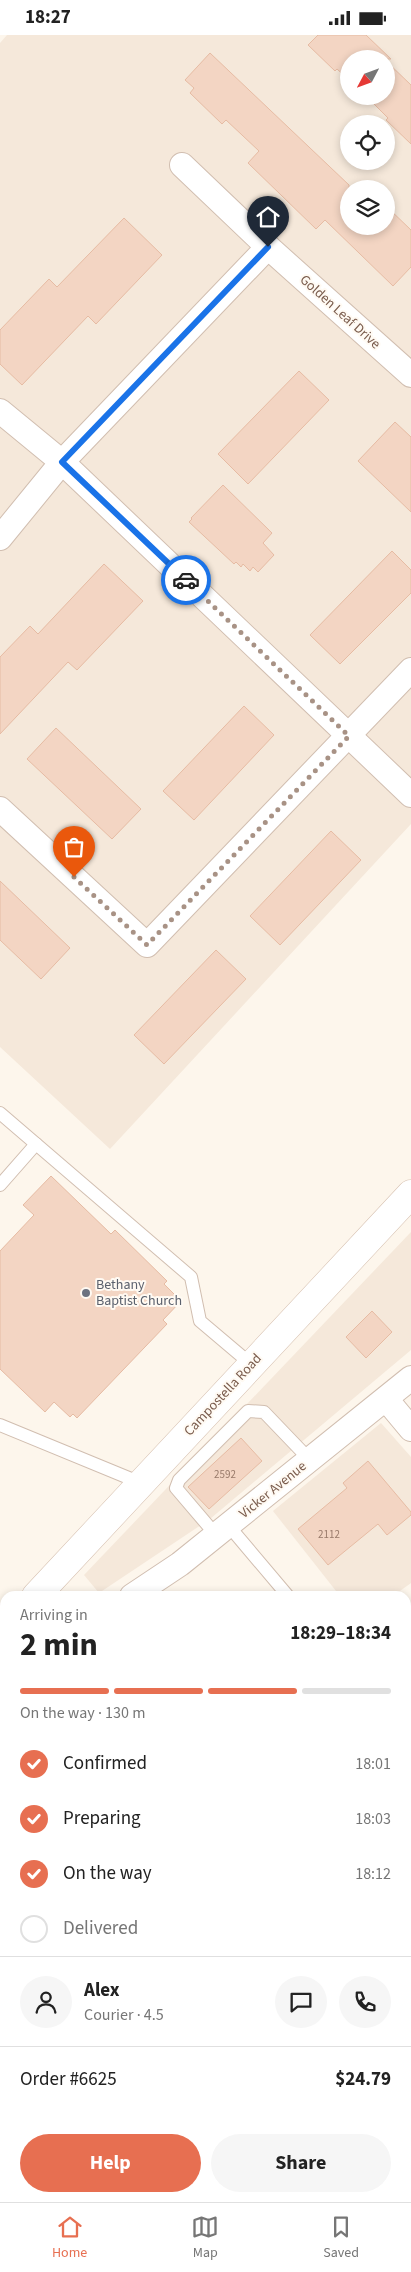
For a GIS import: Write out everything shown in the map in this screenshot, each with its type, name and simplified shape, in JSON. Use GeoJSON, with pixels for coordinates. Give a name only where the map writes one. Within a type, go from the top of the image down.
{"type":"FeatureCollection","features":[{"type":"Feature","properties":{"kind":"main road","name":"Campostella Road"},"geometry":{"type":"LineString","coordinates":[[41,1591],[411,1194]]}},
{"type":"Feature","properties":{"kind":"street","name":"Golden Leaf Drive"},"geometry":{"type":"LineString","coordinates":[[182,165],[268,247],[411,375]]}},
{"type":"Feature","properties":{"kind":"street"},"geometry":{"type":"LineString","coordinates":[[0,538],[62,462],[268,247]]}},
{"type":"Feature","properties":{"kind":"street"},"geometry":{"type":"LineString","coordinates":[[0,411],[62,462],[411,795]]}},
{"type":"Feature","properties":{"kind":"street"},"geometry":{"type":"LineString","coordinates":[[0,809],[147,945],[411,670]]}},
{"type":"Feature","properties":{"kind":"street","name":"Vicker Avenue"},"geometry":{"type":"LineString","coordinates":[[140,1591],[180,1564],[411,1378]]}},
{"type":"Feature","properties":{"kind":"street"},"geometry":{"type":"LineString","coordinates":[[386,1399],[411,1429]]}},
{"type":"Feature","properties":{"kind":"lane"},"geometry":{"type":"LineString","coordinates":[[0,1113],[190,1277],[200,1321],[252,1365]]}},
{"type":"Feature","properties":{"kind":"lane"},"geometry":{"type":"LineString","coordinates":[[0,1185],[36,1144]]}},
{"type":"Feature","properties":{"kind":"lane"},"geometry":{"type":"LineString","coordinates":[[283,1591],[222,1530],[176,1488],[179,1480],[248,1411],[264,1412],[310,1460]]}},
{"type":"Feature","properties":{"kind":"lane"},"geometry":{"type":"LineString","coordinates":[[0,1425],[141,1483]]}},
{"type":"Feature","properties":{"kind":"shaded area"},"geometry":{"type":"Polygon","coordinates":[[[7,35],[411,35],[411,824],[110,1149],[0,1047],[0,43],[7,35]]]}},
{"type":"Feature","properties":{"kind":"shaded area"},"geometry":{"type":"Polygon","coordinates":[[[411,1232],[411,1350],[210,1519],[102,1591],[97,1591],[84,1575],[411,1232]]]}},
{"type":"Feature","properties":{"kind":"shaded area"},"geometry":{"type":"Polygon","coordinates":[[[381,1423],[411,1457],[411,1583],[400,1591],[336,1591],[273,1511],[381,1423]]]}},
{"type":"Feature","properties":{"kind":"building"},"geometry":{"type":"Polygon","coordinates":[[[318,35],[366,35],[382,50],[340,50],[340,72],[337,69],[335,71],[308,45],[318,35]]]}},
{"type":"Feature","properties":{"kind":"building"},"geometry":{"type":"Polygon","coordinates":[[[210,53],[344,180],[340,180],[340,235],[325,220],[316,229],[248,163],[259,151],[226,120],[222,124],[190,93],[194,88],[185,80],[210,53]]]}},
{"type":"Feature","properties":{"kind":"building"},"geometry":{"type":"Polygon","coordinates":[[[395,70],[411,85],[411,144],[395,129],[395,115],[385,115],[375,105],[395,105],[395,70]]]}},
{"type":"Feature","properties":{"kind":"building"},"geometry":{"type":"Polygon","coordinates":[[[395,215],[411,230],[411,267],[393,286],[340,235],[395,235],[395,215]]]}},
{"type":"Feature","properties":{"kind":"building"},"geometry":{"type":"Polygon","coordinates":[[[124,218],[162,255],[96,324],[88,316],[22,385],[0,364],[0,330],[49,279],[57,287],[124,218]]]}},
{"type":"Feature","properties":{"kind":"building"},"geometry":{"type":"Polygon","coordinates":[[[299,371],[329,400],[248,484],[218,454],[299,371]]]}},
{"type":"Feature","properties":{"kind":"building"},"geometry":{"type":"Polygon","coordinates":[[[395,422],[411,437],[411,512],[358,461],[395,422]]]}},
{"type":"Feature","properties":{"kind":"building"},"geometry":{"type":"Polygon","coordinates":[[[223,485],[272,533],[263,543],[274,555],[258,572],[253,567],[250,571],[243,564],[241,567],[236,562],[234,564],[189,522],[223,485]]]}},
{"type":"Feature","properties":{"kind":"building"},"geometry":{"type":"Polygon","coordinates":[[[392,551],[411,570],[411,593],[340,664],[310,635],[392,551]]]}},
{"type":"Feature","properties":{"kind":"building"},"geometry":{"type":"Polygon","coordinates":[[[104,564],[143,601],[77,670],[68,662],[0,734],[0,657],[30,626],[38,634],[104,564]]]}},
{"type":"Feature","properties":{"kind":"building"},"geometry":{"type":"Polygon","coordinates":[[[244,706],[274,735],[194,820],[163,791],[244,706]]]}},
{"type":"Feature","properties":{"kind":"building"},"geometry":{"type":"Polygon","coordinates":[[[56,728],[141,809],[112,839],[27,759],[56,728]]]}},
{"type":"Feature","properties":{"kind":"building"},"geometry":{"type":"Polygon","coordinates":[[[331,831],[361,860],[280,945],[250,916],[331,831]]]}},
{"type":"Feature","properties":{"kind":"building"},"geometry":{"type":"Polygon","coordinates":[[[0,881],[70,948],[41,979],[0,940],[0,881]]]}},
{"type":"Feature","properties":{"kind":"building"},"geometry":{"type":"Polygon","coordinates":[[[216,950],[246,979],[164,1064],[134,1035],[216,950]]]}},
{"type":"Feature","properties":{"kind":"building","name":"Bethany Baptist Church"},"geometry":{"type":"Polygon","coordinates":[[[51,1176],[111,1234],[115,1230],[167,1281],[164,1284],[181,1301],[163,1320],[167,1324],[77,1418],[73,1414],[70,1417],[54,1402],[45,1412],[0,1369],[0,1251],[34,1215],[23,1205],[51,1176]]]}},
{"type":"Feature","properties":{"kind":"building"},"geometry":{"type":"Polygon","coordinates":[[[372,1311],[392,1332],[366,1358],[346,1337],[372,1311]]]}},
{"type":"Feature","properties":{"kind":"building"},"geometry":{"type":"Polygon","coordinates":[[[241,1438],[262,1461],[209,1509],[188,1487],[241,1438]]]}},
{"type":"Feature","properties":{"kind":"building"},"geometry":{"type":"Polygon","coordinates":[[[368,1461],[411,1512],[411,1515],[387,1535],[378,1524],[328,1565],[298,1529],[347,1488],[343,1483],[368,1461]]]}},
{"type":"Feature","properties":{"kind":"way so far"},"geometry":{"type":"LineString","coordinates":[[74,877],[147,945],[349,736],[186,580]]}},
{"type":"Feature","properties":{"kind":"place","name":"Bethany Baptist Church"},"geometry":{"type":"Point","coordinates":[86,1293]}},
{"type":"Feature","properties":{"kind":"route"},"geometry":{"type":"LineString","coordinates":[[186,580],[62,462],[268,247]]}}]}
